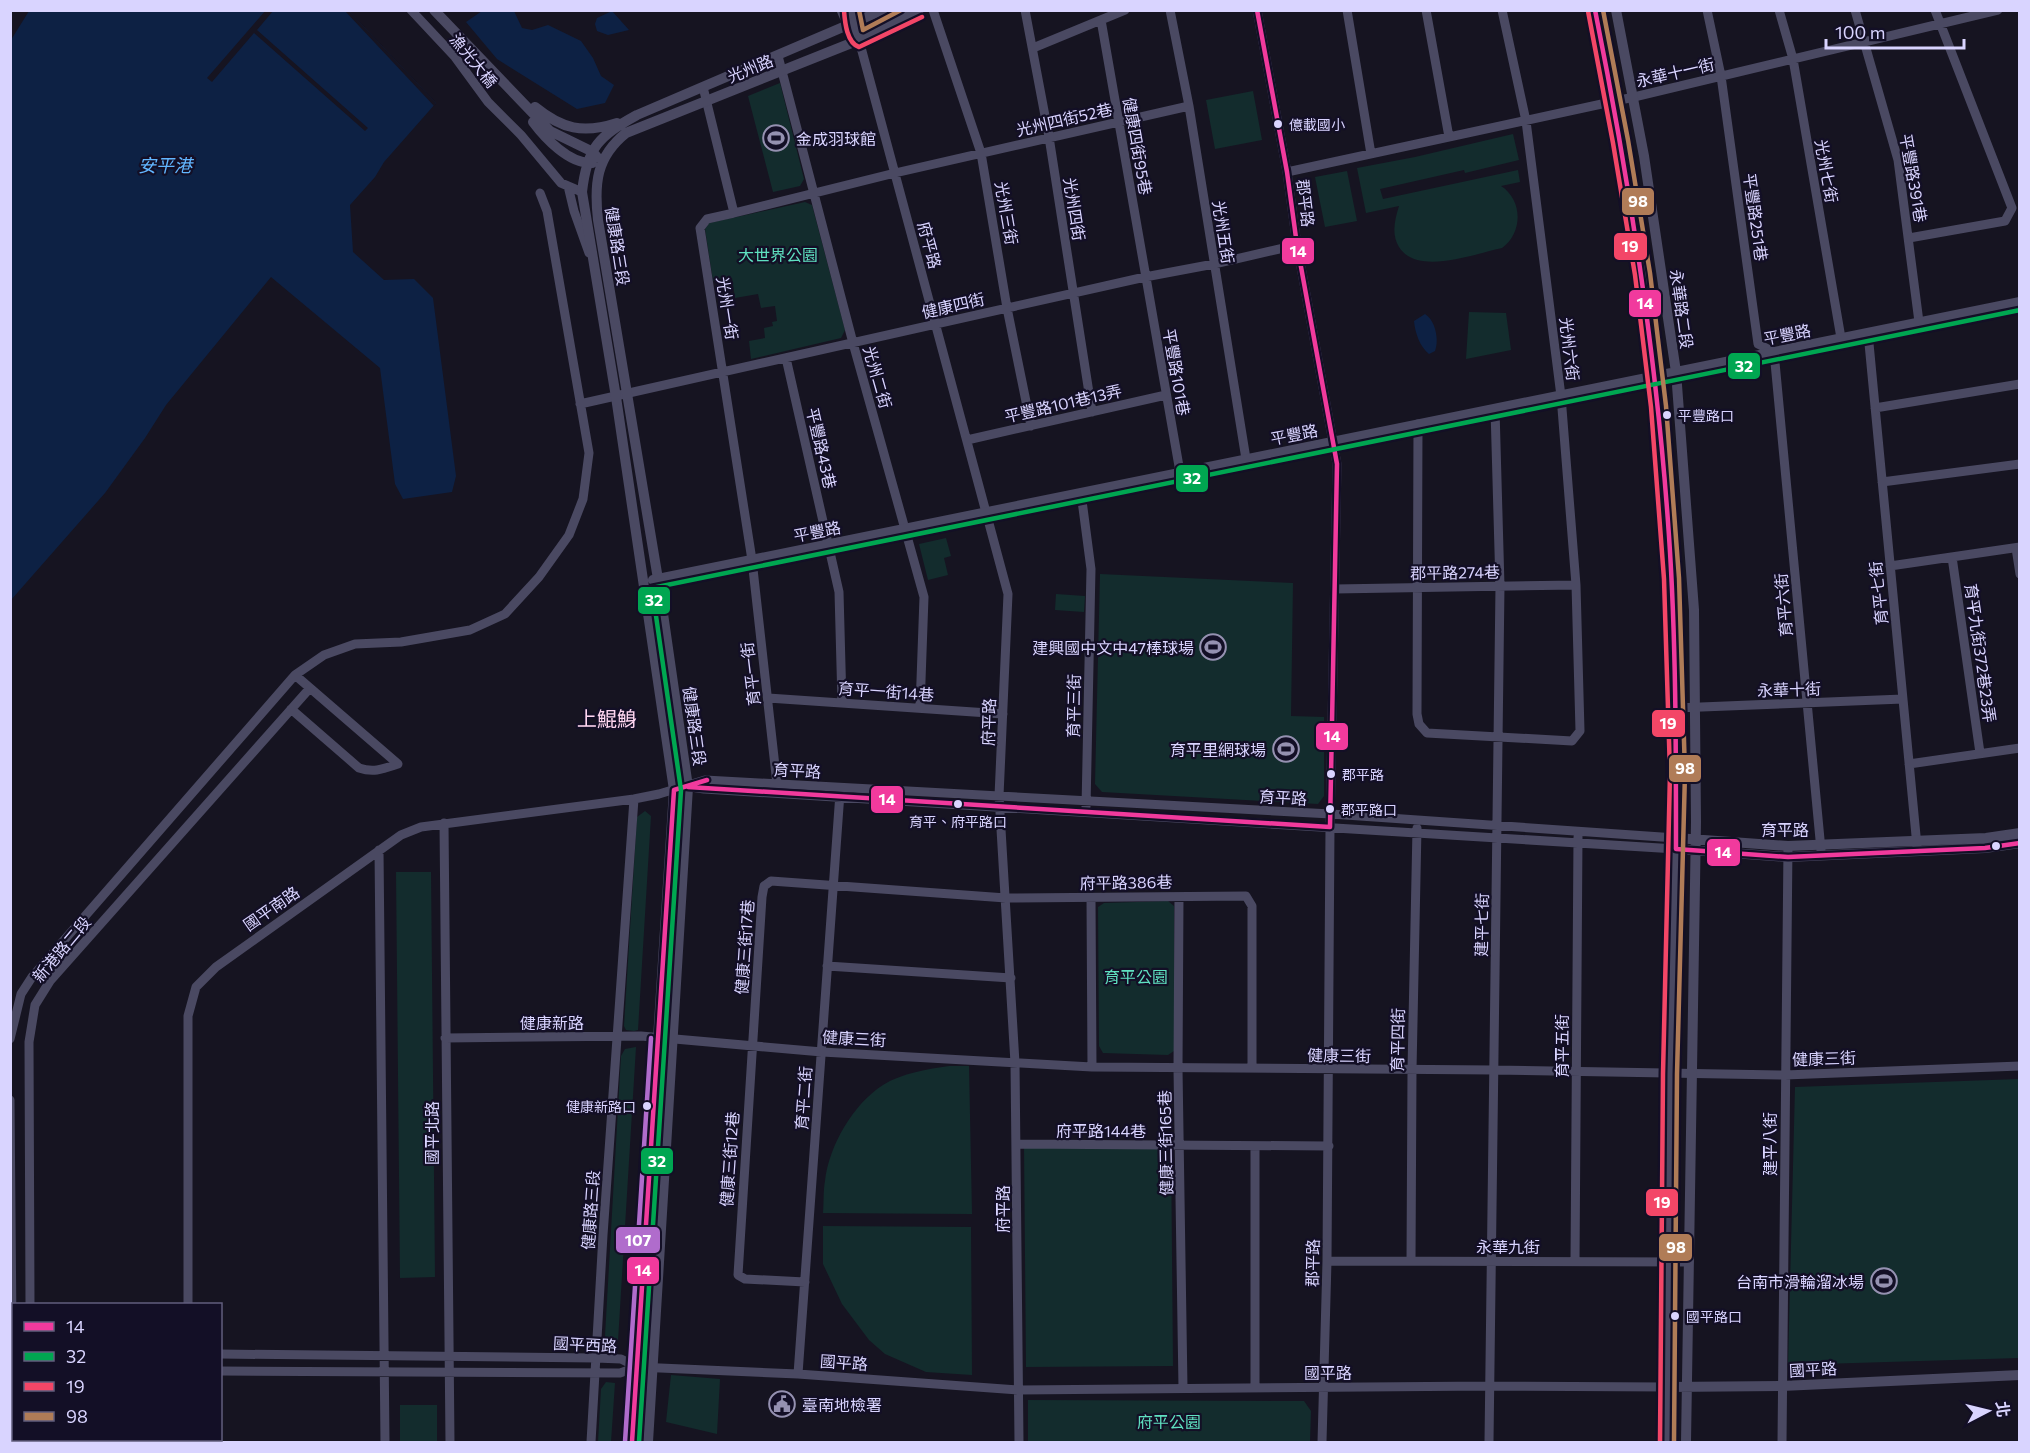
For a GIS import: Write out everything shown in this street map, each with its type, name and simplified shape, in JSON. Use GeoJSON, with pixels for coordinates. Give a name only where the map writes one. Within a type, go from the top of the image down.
{"type":"FeatureCollection","features":[{"type":"Feature","properties":{"kind":"street","name":"漁光大橋"},"geometry":{"type":"LineString","coordinates":[[411,10],[455,57],[488,102],[521,135],[561,183],[568,186]]}},
{"type":"Feature","properties":{"kind":"street"},"geometry":{"type":"LineString","coordinates":[[841,10],[844,17],[853,24]]}},
{"type":"Feature","properties":{"kind":"street"},"geometry":{"type":"LineString","coordinates":[[851,10],[853,24]]}},
{"type":"Feature","properties":{"kind":"street","name":"光州路"},"geometry":{"type":"LineString","coordinates":[[593,152],[603,136],[637,115],[883,10]]}},
{"type":"Feature","properties":{"kind":"street","name":"光州路"},"geometry":{"type":"LineString","coordinates":[[602,163],[614,143],[626,133],[860,40],[919,10]]}},
{"type":"Feature","properties":{"kind":"street","name":"光州三街"},"geometry":{"type":"LineString","coordinates":[[933,10],[981,153],[1007,308],[1031,426]]}},
{"type":"Feature","properties":{"kind":"street","name":"光州四街"},"geometry":{"type":"LineString","coordinates":[[1026,10],[1049,137],[1092,412]]}},
{"type":"Feature","properties":{"kind":"street"},"geometry":{"type":"LineString","coordinates":[[1033,48],[1125,10]]}},
{"type":"Feature","properties":{"kind":"street","name":"光州五街"},"geometry":{"type":"LineString","coordinates":[[1170,10],[1189,106],[1246,459]]}},
{"type":"Feature","properties":{"kind":"street","name":"郡平路"},"geometry":{"type":"LineString","coordinates":[[1257,10],[1337,464],[1330,827],[1329,1146],[1322,1443]]}},
{"type":"Feature","properties":{"kind":"street"},"geometry":{"type":"LineString","coordinates":[[1347,10],[1371,154]]}},
{"type":"Feature","properties":{"kind":"street"},"geometry":{"type":"LineString","coordinates":[[1426,10],[1449,137]]}},
{"type":"Feature","properties":{"kind":"street","name":"光州六街"},"geometry":{"type":"LineString","coordinates":[[1498,737],[1572,741],[1580,731],[1575,585],[1561,396],[1526,121],[1502,10]]}},
{"type":"Feature","properties":{"kind":"street"},"geometry":{"type":"LineString","coordinates":[[1595,10],[1614,101],[1636,233],[1655,377],[1669,537],[1676,708],[1676,844],[1670,1074],[1667,1443]]}},
{"type":"Feature","properties":{"kind":"street","name":"永華路二段"},"geometry":{"type":"LineString","coordinates":[[1616,10],[1634,97],[1676,372],[1694,609],[1696,845],[1686,1443]]}},
{"type":"Feature","properties":{"kind":"street"},"geometry":{"type":"LineString","coordinates":[[1707,10],[1721,76]]}},
{"type":"Feature","properties":{"kind":"street","name":"光州七街"},"geometry":{"type":"LineString","coordinates":[[1779,10],[1793,59],[1841,338]]}},
{"type":"Feature","properties":{"kind":"street","name":"平豐路391巷"},"geometry":{"type":"LineString","coordinates":[[1855,10],[1898,160],[1919,322]]}},
{"type":"Feature","properties":{"kind":"street"},"geometry":{"type":"LineString","coordinates":[[1909,238],[2005,221],[2012,208],[1935,10]]}},
{"type":"Feature","properties":{"kind":"street","name":"永華十一街"},"geometry":{"type":"LineString","coordinates":[[1287,172],[1634,97],[1998,10]]}},
{"type":"Feature","properties":{"kind":"street"},"geometry":{"type":"LineString","coordinates":[[436,13],[550,131],[593,152],[602,163]]}},
{"type":"Feature","properties":{"kind":"street","name":"健康四街95巷"},"geometry":{"type":"LineString","coordinates":[[1101,20],[1145,277]]}},
{"type":"Feature","properties":{"kind":"street","name":"府平路"},"geometry":{"type":"LineString","coordinates":[[853,24],[860,40],[1008,594],[999,796],[1015,1063],[1020,1443]]}},
{"type":"Feature","properties":{"kind":"street","name":"光州二街"},"geometry":{"type":"LineString","coordinates":[[778,56],[924,597],[920,708]]}},
{"type":"Feature","properties":{"kind":"street","name":"平豐路251巷"},"geometry":{"type":"LineString","coordinates":[[1721,76],[1758,344],[1774,352]]}},
{"type":"Feature","properties":{"kind":"street"},"geometry":{"type":"LineString","coordinates":[[503,83],[551,120],[570,127],[591,128],[614,124],[637,115]]}},
{"type":"Feature","properties":{"kind":"street"},"geometry":{"type":"LineString","coordinates":[[503,83],[546,140],[568,155],[587,164],[602,163]]}},
{"type":"Feature","properties":{"kind":"street"},"geometry":{"type":"LineString","coordinates":[[703,87],[734,213]]}},
{"type":"Feature","properties":{"kind":"street","name":"光州四街52巷"},"geometry":{"type":"LineString","coordinates":[[895,173],[1189,106]]}},
{"type":"Feature","properties":{"kind":"street","name":"健康路三段"},"geometry":{"type":"LineString","coordinates":[[593,152],[587,164],[582,192],[616,397],[674,790],[632,1443]]}},
{"type":"Feature","properties":{"kind":"street","name":"健康路三段"},"geometry":{"type":"LineString","coordinates":[[602,163],[596,194],[598,220],[658,579],[688,786],[648,1443]]}},
{"type":"Feature","properties":{"kind":"street","name":"光州一街"},"geometry":{"type":"LineString","coordinates":[[752,560],[700,228],[707,219],[895,173]]}},
{"type":"Feature","properties":{"kind":"street"},"geometry":{"type":"LineString","coordinates":[[568,186],[582,192]]}},
{"type":"Feature","properties":{"kind":"street"},"geometry":{"type":"LineString","coordinates":[[568,186],[595,273]]}},
{"type":"Feature","properties":{"kind":"street","name":"新港路二段"},"geometry":{"type":"LineString","coordinates":[[10,1039],[21,994],[32,977],[295,675],[324,655],[355,644],[401,642],[470,630],[505,614],[539,577],[569,535],[583,499],[589,453],[548,211],[540,193]]}},
{"type":"Feature","properties":{"kind":"street","name":"健康四街"},"geometry":{"type":"LineString","coordinates":[[580,404],[1297,245]]}},
{"type":"Feature","properties":{"kind":"street","name":"平豐路101巷"},"geometry":{"type":"LineString","coordinates":[[1145,277],[1180,472]]}},
{"type":"Feature","properties":{"kind":"street","name":"平豐路"},"geometry":{"type":"LineString","coordinates":[[644,582],[2019,302]]}},
{"type":"Feature","properties":{"kind":"street","name":"育平七街"},"geometry":{"type":"LineString","coordinates":[[1868,333],[1917,846]]}},
{"type":"Feature","properties":{"kind":"street","name":"育平六街"},"geometry":{"type":"LineString","coordinates":[[1774,352],[1821,850]]}},
{"type":"Feature","properties":{"kind":"street","name":"平豐路43巷"},"geometry":{"type":"LineString","coordinates":[[786,358],[839,592],[842,703]]}},
{"type":"Feature","properties":{"kind":"street"},"geometry":{"type":"LineString","coordinates":[[1875,408],[2019,384]]}},
{"type":"Feature","properties":{"kind":"street","name":"平豐路101巷13弄"},"geometry":{"type":"LineString","coordinates":[[967,440],[1166,395]]}},
{"type":"Feature","properties":{"kind":"street","name":"建平七街"},"geometry":{"type":"LineString","coordinates":[[1488,1443],[1500,586],[1495,409]]}},
{"type":"Feature","properties":{"kind":"street"},"geometry":{"type":"LineString","coordinates":[[1418,424],[1416,588],[1419,724],[1427,733],[1498,737]]}},
{"type":"Feature","properties":{"kind":"street"},"geometry":{"type":"LineString","coordinates":[[1882,482],[2019,464]]}},
{"type":"Feature","properties":{"kind":"street","name":"育平三街"},"geometry":{"type":"LineString","coordinates":[[1081,493],[1091,569],[1086,813]]}},
{"type":"Feature","properties":{"kind":"street"},"geometry":{"type":"LineString","coordinates":[[1890,566],[2018,547],[2019,574]]}},
{"type":"Feature","properties":{"kind":"street","name":"育平九街372巷23弄"},"geometry":{"type":"LineString","coordinates":[[1952,557],[1980,753]]}},
{"type":"Feature","properties":{"kind":"street","name":"育平一街"},"geometry":{"type":"LineString","coordinates":[[752,560],[777,784]]}},
{"type":"Feature","properties":{"kind":"street","name":"郡平路274巷"},"geometry":{"type":"LineString","coordinates":[[1335,589],[1575,585]]}},
{"type":"Feature","properties":{"kind":"street"},"geometry":{"type":"LineString","coordinates":[[291,709],[359,768],[370,771],[381,770],[398,764],[295,675]]}},
{"type":"Feature","properties":{"kind":"street","name":"新港路二段"},"geometry":{"type":"LineString","coordinates":[[30,1303],[29,1042],[35,1005],[50,981],[310,688]]}},
{"type":"Feature","properties":{"kind":"street","name":"育平一街14巷"},"geometry":{"type":"LineString","coordinates":[[768,698],[1003,714]]}},
{"type":"Feature","properties":{"kind":"street","name":"永華十街"},"geometry":{"type":"LineString","coordinates":[[1676,708],[1903,699]]}},
{"type":"Feature","properties":{"kind":"street"},"geometry":{"type":"LineString","coordinates":[[1909,764],[2019,748]]}},
{"type":"Feature","properties":{"kind":"street","name":"育平路"},"geometry":{"type":"LineString","coordinates":[[674,790],[705,780],[777,784],[840,793],[1086,813],[1577,842],[1696,845],[1788,852],[1917,846],[1985,848],[2019,843]]}},
{"type":"Feature","properties":{"kind":"street","name":"育平路"},"geometry":{"type":"LineString","coordinates":[[688,786],[704,789],[999,796],[1331,814],[1578,831],[1676,844]]}},
{"type":"Feature","properties":{"kind":"street","name":"國平南路"},"geometry":{"type":"LineString","coordinates":[[188,1303],[188,1016],[196,987],[216,967],[401,835],[421,827],[444,823],[634,799],[674,790]]}},
{"type":"Feature","properties":{"kind":"street","name":"育平二街"},"geometry":{"type":"LineString","coordinates":[[798,1374],[840,793]]}},
{"type":"Feature","properties":{"kind":"street","name":"健康路三段"},"geometry":{"type":"LineString","coordinates":[[591,1443],[634,799]]}},
{"type":"Feature","properties":{"kind":"street","name":"育平四街"},"geometry":{"type":"LineString","coordinates":[[1411,1261],[1417,820]]}},
{"type":"Feature","properties":{"kind":"street","name":"國平北路"},"geometry":{"type":"LineString","coordinates":[[444,823],[450,1443]]}},
{"type":"Feature","properties":{"kind":"street","name":"育平五街"},"geometry":{"type":"LineString","coordinates":[[1575,1261],[1578,831]]}},
{"type":"Feature","properties":{"kind":"street","name":"育平路"},"geometry":{"type":"LineString","coordinates":[[1917,846],[2019,833]]}},
{"type":"Feature","properties":{"kind":"street"},"geometry":{"type":"LineString","coordinates":[[379,850],[385,1443]]}},
{"type":"Feature","properties":{"kind":"street","name":"建平八街"},"geometry":{"type":"LineString","coordinates":[[1782,1443],[1788,852]]}},
{"type":"Feature","properties":{"kind":"street","name":"健康三街17巷"},"geometry":{"type":"LineString","coordinates":[[752,1046],[764,886],[771,881],[833,886]]}},
{"type":"Feature","properties":{"kind":"street","name":"府平路386巷"},"geometry":{"type":"LineString","coordinates":[[833,886],[1006,898],[1246,896],[1252,906],[1252,1068]]}},
{"type":"Feature","properties":{"kind":"street"},"geometry":{"type":"LineString","coordinates":[[1091,897],[1092,1067]]}},
{"type":"Feature","properties":{"kind":"street","name":"健康三街165巷"},"geometry":{"type":"LineString","coordinates":[[1179,897],[1178,1069],[1183,1388]]}},
{"type":"Feature","properties":{"kind":"street"},"geometry":{"type":"LineString","coordinates":[[827,966],[1011,978]]}},
{"type":"Feature","properties":{"kind":"street","name":"健康新路"},"geometry":{"type":"LineString","coordinates":[[445,1038],[618,1036],[658,1038]]}},
{"type":"Feature","properties":{"kind":"street","name":"健康三街"},"geometry":{"type":"LineString","coordinates":[[658,1038],[822,1052],[1092,1067],[1178,1069],[1494,1070],[1785,1075],[2019,1066]]}},
{"type":"Feature","properties":{"kind":"street","name":"健康三街12巷"},"geometry":{"type":"LineString","coordinates":[[752,1046],[738,1275],[746,1279],[804,1282]]}},
{"type":"Feature","properties":{"kind":"street"},"geometry":{"type":"LineString","coordinates":[[10,1100],[12,1329]]}},
{"type":"Feature","properties":{"kind":"street","name":"府平路144巷"},"geometry":{"type":"LineString","coordinates":[[1017,1144],[1329,1146]]}},
{"type":"Feature","properties":{"kind":"street"},"geometry":{"type":"LineString","coordinates":[[1255,1146],[1255,1388]]}},
{"type":"Feature","properties":{"kind":"street","name":"永華九街"},"geometry":{"type":"LineString","coordinates":[[1327,1261],[1689,1262]]}},
{"type":"Feature","properties":{"kind":"street","name":"國平西路"},"geometry":{"type":"LineString","coordinates":[[222,1354],[596,1358],[621,1359],[637,1366]]}},
{"type":"Feature","properties":{"kind":"street","name":"國平西路"},"geometry":{"type":"LineString","coordinates":[[222,1371],[385,1370],[620,1373],[637,1366]]}},
{"type":"Feature","properties":{"kind":"street","name":"國平路"},"geometry":{"type":"LineString","coordinates":[[637,1366],[798,1374],[1019,1390],[1782,1386],[2019,1375]]}},
{"type":"Feature","properties":{"kind":"green space","name":"金成羽球館"},"geometry":{"type":"Polygon","coordinates":[[[780,83],[804,179],[800,186],[773,192],[748,96],[780,83]]]}},
{"type":"Feature","properties":{"kind":"green space"},"geometry":{"type":"Polygon","coordinates":[[[1253,91],[1262,140],[1215,149],[1206,100],[1253,91]]]}},
{"type":"Feature","properties":{"kind":"green space"},"geometry":{"type":"Polygon","coordinates":[[[1513,134],[1519,160],[1380,189],[1383,199],[1518,170],[1520,182],[1501,186],[1513,199],[1518,217],[1514,234],[1502,248],[1447,261],[1419,260],[1407,256],[1399,247],[1395,237],[1394,226],[1399,206],[1366,213],[1357,168],[1513,134]]]}},
{"type":"Feature","properties":{"kind":"green space"},"geometry":{"type":"Polygon","coordinates":[[[1347,171],[1357,221],[1325,227],[1315,177],[1347,171]]]}},
{"type":"Feature","properties":{"kind":"green space","name":"大世界公園"},"geometry":{"type":"Polygon","coordinates":[[[805,202],[812,205],[845,330],[841,338],[751,359],[749,341],[765,338],[764,328],[773,326],[772,322],[777,321],[775,306],[761,308],[758,294],[735,298],[732,278],[713,281],[705,229],[709,223],[805,202]]]}},
{"type":"Feature","properties":{"kind":"green space"},"geometry":{"type":"Polygon","coordinates":[[[1469,312],[1506,313],[1511,350],[1466,359],[1469,312]]]}},
{"type":"Feature","properties":{"kind":"green space"},"geometry":{"type":"Polygon","coordinates":[[[946,538],[951,556],[944,558],[948,575],[928,580],[919,544],[946,538]]]}},
{"type":"Feature","properties":{"kind":"green space"},"geometry":{"type":"Polygon","coordinates":[[[1100,574],[1293,583],[1291,716],[1324,717],[1324,796],[1318,804],[1102,792],[1095,784],[1100,574]]]}},
{"type":"Feature","properties":{"kind":"green space"},"geometry":{"type":"Polygon","coordinates":[[[1056,594],[1085,596],[1084,612],[1055,610],[1056,594]]]}},
{"type":"Feature","properties":{"kind":"green space"},"geometry":{"type":"Polygon","coordinates":[[[645,811],[651,816],[638,1030],[634,1031],[626,1030],[624,1026],[637,817],[645,811]]]}},
{"type":"Feature","properties":{"kind":"green space"},"geometry":{"type":"Polygon","coordinates":[[[396,872],[431,872],[435,1277],[400,1278],[396,872]]]}},
{"type":"Feature","properties":{"kind":"green space","name":"育平公園"},"geometry":{"type":"Polygon","coordinates":[[[1168,901],[1174,906],[1174,1051],[1168,1055],[1103,1053],[1099,1046],[1098,907],[1104,903],[1168,901]]]}},
{"type":"Feature","properties":{"kind":"green space"},"geometry":{"type":"Polygon","coordinates":[[[636,1047],[618,1341],[610,1341],[605,1336],[621,1056],[625,1049],[636,1047]]]}},
{"type":"Feature","properties":{"kind":"green space"},"geometry":{"type":"Polygon","coordinates":[[[949,1066],[969,1066],[972,1214],[823,1213],[827,1168],[844,1127],[862,1103],[883,1085],[898,1077],[949,1066]]]}},
{"type":"Feature","properties":{"kind":"green space"},"geometry":{"type":"Polygon","coordinates":[[[2019,1079],[2019,1358],[1788,1365],[1795,1087],[2019,1079]]]}},
{"type":"Feature","properties":{"kind":"green space"},"geometry":{"type":"Polygon","coordinates":[[[1171,1144],[1173,1366],[1026,1367],[1024,1145],[1171,1144]]]}},
{"type":"Feature","properties":{"kind":"green space"},"geometry":{"type":"Polygon","coordinates":[[[823,1226],[971,1227],[972,1375],[926,1372],[885,1354],[869,1340],[842,1304],[823,1264],[823,1226]]]}},
{"type":"Feature","properties":{"kind":"green space"},"geometry":{"type":"Polygon","coordinates":[[[671,1375],[720,1379],[717,1434],[666,1422],[671,1375]]]}},
{"type":"Feature","properties":{"kind":"green space"},"geometry":{"type":"Polygon","coordinates":[[[606,1382],[615,1383],[611,1442],[598,1442],[601,1389],[606,1382]]]}},
{"type":"Feature","properties":{"kind":"green space","name":"府平公園"},"geometry":{"type":"Polygon","coordinates":[[[1028,1400],[1304,1401],[1311,1411],[1310,1442],[1028,1442],[1028,1400]]]}},
{"type":"Feature","properties":{"kind":"green space"},"geometry":{"type":"Polygon","coordinates":[[[400,1405],[437,1405],[437,1442],[400,1442],[400,1405]]]}},
{"type":"Feature","properties":{"kind":"water","name":"安平港"},"geometry":{"type":"Polygon","coordinates":[[[29,11],[349,11],[436,103],[350,205],[353,252],[384,280],[414,279],[433,298],[456,476],[452,492],[403,499],[395,484],[380,368],[271,277],[166,405],[105,493],[11,600],[11,40],[29,11]]]}},
{"type":"Feature","properties":{"kind":"water"},"geometry":{"type":"Polygon","coordinates":[[[482,11],[514,11],[522,28],[532,30],[548,25],[581,41],[593,58],[601,76],[614,85],[605,103],[577,109],[497,59],[466,22],[482,11]]]}},
{"type":"Feature","properties":{"kind":"water"},"geometry":{"type":"Polygon","coordinates":[[[612,11],[629,30],[608,35],[597,31],[595,24],[597,18],[612,11]]]}},
{"type":"Feature","properties":{"kind":"water"},"geometry":{"type":"Polygon","coordinates":[[[1425,314],[1432,321],[1436,336],[1435,351],[1429,354],[1418,339],[1414,321],[1425,314]]]}},
{"type":"Feature","properties":{"kind":"pier"},"geometry":{"type":"Polygon","coordinates":[[[266,10],[273,11],[257,30],[368,128],[365,131],[254,33],[212,82],[207,78],[266,10]]]}},
{"type":"Feature","properties":{"kind":"pier"},"geometry":{"type":"Polygon","coordinates":[[[345,11],[349,11],[436,103],[434,106],[345,11]]]}},
{"type":"Feature","properties":{"kind":"transit line","name":"98"},"geometry":{"type":"LineString","coordinates":[[859,10],[863,30],[901,10]]}},
{"type":"Feature","properties":{"kind":"transit line","name":"14"},"geometry":{"type":"LineString","coordinates":[[688,787],[1330,827],[1337,464],[1257,10]]}},
{"type":"Feature","properties":{"kind":"transit line","name":"14"},"geometry":{"type":"LineString","coordinates":[[1595,10],[1620,141],[1641,272],[1664,470],[1673,614],[1676,849],[1788,857],[1985,848],[2020,843]]}},
{"type":"Feature","properties":{"kind":"transit line","name":"98"},"geometry":{"type":"LineString","coordinates":[[1603,10],[1650,273],[1666,406],[1679,578],[1685,773],[1677,1074],[1674,1442]]}},
{"type":"Feature","properties":{"kind":"transit line","name":"19"},"geometry":{"type":"LineString","coordinates":[[844,11],[849,37],[859,47],[922,17]]}},
{"type":"Feature","properties":{"kind":"transit line","name":"19"},"geometry":{"type":"LineString","coordinates":[[1588,11],[1635,275],[1651,407],[1664,579],[1670,773],[1663,1074],[1660,1442]]}},
{"type":"Feature","properties":{"kind":"transit line","name":"32"},"geometry":{"type":"LineString","coordinates":[[639,1442],[681,790],[652,588],[2020,310]]}},
{"type":"Feature","properties":{"kind":"transit line","name":"14"},"geometry":{"type":"LineString","coordinates":[[632,1442],[674,790],[707,780]]}},
{"type":"Feature","properties":{"kind":"transit line","name":"107"},"geometry":{"type":"LineString","coordinates":[[625,1442],[651,1038]]}},
{"type":"Feature","properties":{"kind":"place","name":"億載國小"},"geometry":{"type":"Point","coordinates":[1278,124]}},
{"type":"Feature","properties":{"kind":"place","name":"金成羽球館"},"geometry":{"type":"Point","coordinates":[776,138]}},
{"type":"Feature","properties":{"kind":"place","name":"平豐路口"},"geometry":{"type":"Point","coordinates":[1667,415]}},
{"type":"Feature","properties":{"kind":"place","name":"建興國中文中47棒球場"},"geometry":{"type":"Point","coordinates":[1213,647]}},
{"type":"Feature","properties":{"kind":"place","name":"育平里網球場"},"geometry":{"type":"Point","coordinates":[1286,749]}},
{"type":"Feature","properties":{"kind":"place","name":"郡平路"},"geometry":{"type":"Point","coordinates":[1331,774]}},
{"type":"Feature","properties":{"kind":"place","name":"育平、府平路口"},"geometry":{"type":"Point","coordinates":[958,804]}},
{"type":"Feature","properties":{"kind":"place","name":"郡平路口"},"geometry":{"type":"Point","coordinates":[1330,809]}},
{"type":"Feature","properties":{"kind":"place","name":"健康新路口"},"geometry":{"type":"Point","coordinates":[647,1106]}},
{"type":"Feature","properties":{"kind":"place","name":"台南市滑輪溜冰場"},"geometry":{"type":"Point","coordinates":[1884,1281]}},
{"type":"Feature","properties":{"kind":"place","name":"國平路口"},"geometry":{"type":"Point","coordinates":[1675,1316]}},
{"type":"Feature","properties":{"kind":"place","name":"臺南地檢署"},"geometry":{"type":"Point","coordinates":[782,1404]}},
{"type":"Feature","properties":{"kind":"district","name":"上鯤鯓"},"geometry":{"type":"Point","coordinates":[607,718]}}]}
